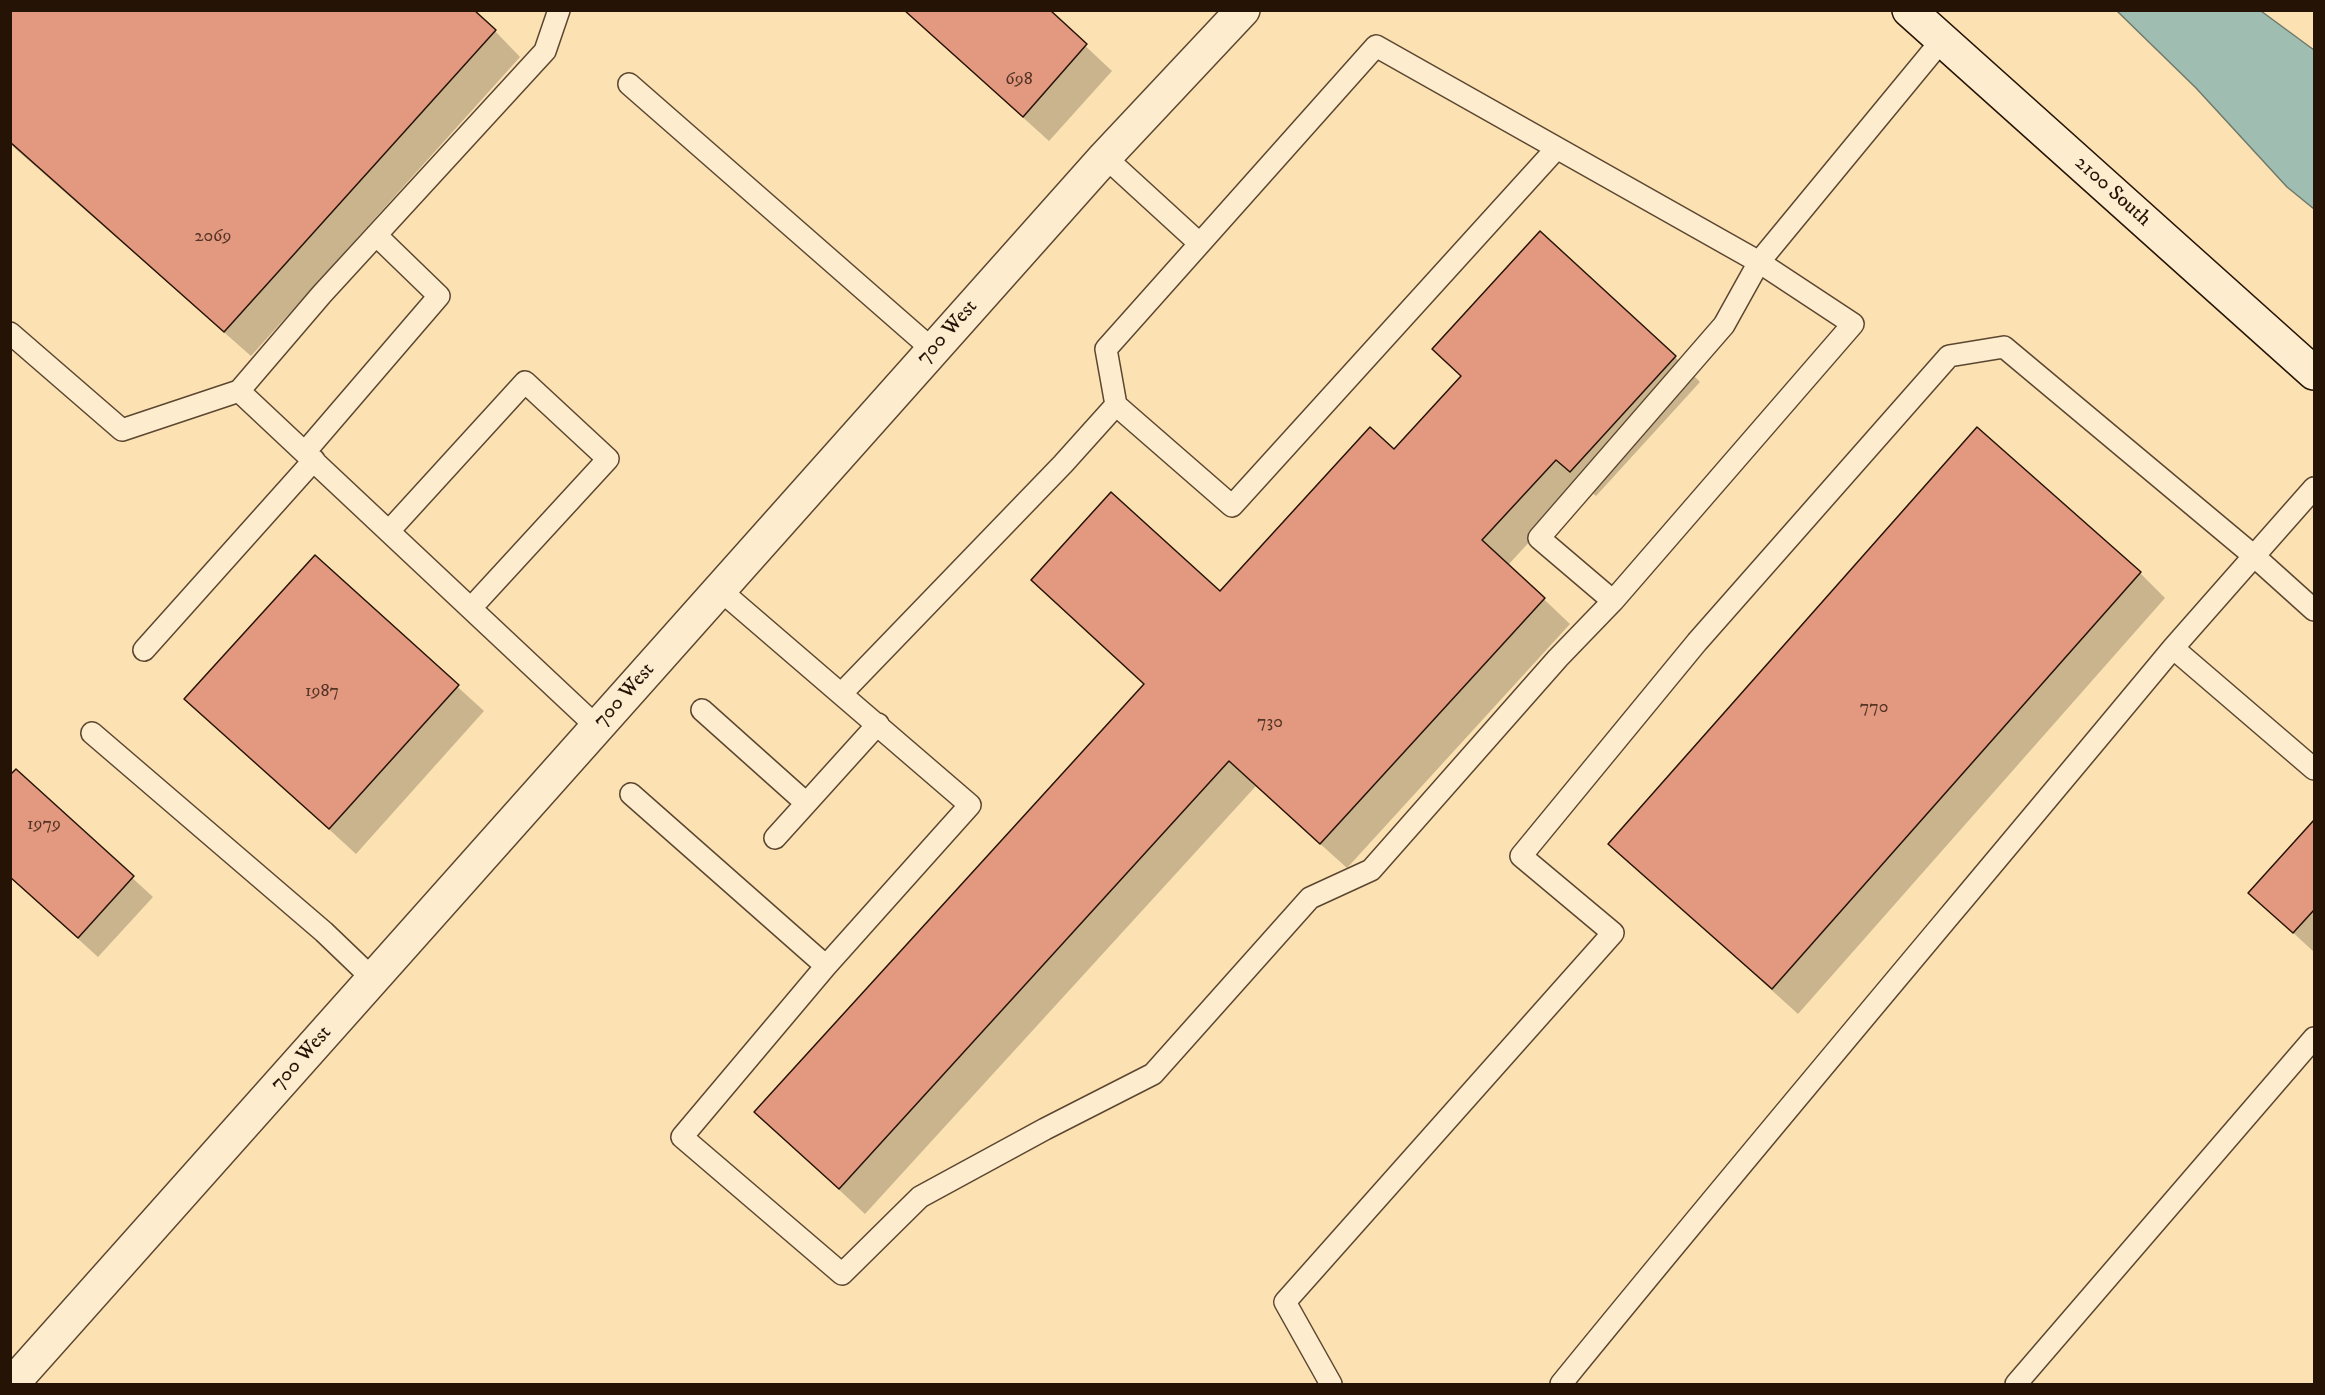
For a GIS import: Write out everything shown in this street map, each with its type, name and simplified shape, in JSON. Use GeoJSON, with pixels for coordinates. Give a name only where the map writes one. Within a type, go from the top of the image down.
{"type":"FeatureCollection","features":[{"type":"Feature","properties":{"kind":"street","name":"700 West"},"geometry":{"type":"LineString","coordinates":[[12,1384],[1105,157],[1243,10]]}},
{"type":"Feature","properties":{"kind":"street","name":"2100 South"},"geometry":{"type":"LineString","coordinates":[[1909,10],[2314,373]]}},
{"type":"Feature","properties":{"kind":"lane"},"geometry":{"type":"LineString","coordinates":[[10,333],[122,430],[239,391],[376,235],[545,51],[559,10]]}},
{"type":"Feature","properties":{"kind":"lane"},"geometry":{"type":"LineString","coordinates":[[1613,601],[1539,538],[1724,325],[1759,262],[1942,40]]}},
{"type":"Feature","properties":{"kind":"lane"},"geometry":{"type":"LineString","coordinates":[[720,590],[970,805],[826,966],[682,1137],[842,1275],[921,1197],[1152,1074],[1310,898],[1371,870],[1558,658],[1613,601],[1853,324],[1759,262],[1376,46],[1106,349],[1116,405],[1232,507],[1556,149]]}},
{"type":"Feature","properties":{"kind":"lane"},"geometry":{"type":"LineString","coordinates":[[629,84],[933,350]]}},
{"type":"Feature","properties":{"kind":"lane"},"geometry":{"type":"LineString","coordinates":[[1105,157],[1199,243]]}},
{"type":"Feature","properties":{"kind":"lane"},"geometry":{"type":"LineString","coordinates":[[144,650],[309,456],[439,296],[376,235]]}},
{"type":"Feature","properties":{"kind":"lane"},"geometry":{"type":"LineString","coordinates":[[1331,1384],[1285,1302],[1613,933],[1521,856],[1696,642],[1949,356],[2004,347],[2254,556],[2314,610]]}},
{"type":"Feature","properties":{"kind":"lane"},"geometry":{"type":"LineString","coordinates":[[389,531],[525,382],[608,459],[471,608]]}},
{"type":"Feature","properties":{"kind":"lane"},"geometry":{"type":"LineString","coordinates":[[239,391],[597,727]]}},
{"type":"Feature","properties":{"kind":"lane"},"geometry":{"type":"LineString","coordinates":[[842,693],[1063,464],[1116,405]]}},
{"type":"Feature","properties":{"kind":"lane"},"geometry":{"type":"LineString","coordinates":[[1561,1384],[1737,1168],[1997,861],[2172,648],[2314,488]]}},
{"type":"Feature","properties":{"kind":"lane"},"geometry":{"type":"LineString","coordinates":[[2172,648],[2314,769]]}},
{"type":"Feature","properties":{"kind":"lane"},"geometry":{"type":"LineString","coordinates":[[702,710],[806,803]]}},
{"type":"Feature","properties":{"kind":"lane"},"geometry":{"type":"LineString","coordinates":[[775,838],[878,724]]}},
{"type":"Feature","properties":{"kind":"lane"},"geometry":{"type":"LineString","coordinates":[[92,733],[324,932],[373,979]]}},
{"type":"Feature","properties":{"kind":"lane"},"geometry":{"type":"LineString","coordinates":[[631,794],[826,966]]}},
{"type":"Feature","properties":{"kind":"lane"},"geometry":{"type":"LineString","coordinates":[[2016,1384],[2313,1041]]}},
{"type":"Feature","properties":{"kind":"shaded area"},"geometry":{"type":"Polygon","coordinates":[[[2117,11],[2261,11],[2314,50],[2314,209],[2287,187],[2196,88],[2117,11]]]}},
{"type":"Feature","properties":{"kind":"building"},"geometry":{"type":"Polygon","coordinates":[[[10,10],[474,10],[496,30],[224,332],[10,142],[10,10]]]}},
{"type":"Feature","properties":{"kind":"building"},"geometry":{"type":"Polygon","coordinates":[[[904,10],[1050,10],[1087,44],[1023,117],[904,10]]]}},
{"type":"Feature","properties":{"kind":"building"},"geometry":{"type":"Polygon","coordinates":[[[1540,231],[1676,356],[1570,472],[1556,460],[1482,540],[1545,598],[1320,844],[1229,761],[839,1189],[754,1112],[1144,684],[1031,580],[1111,492],[1220,591],[1370,427],[1394,449],[1461,376],[1432,349],[1540,231]]]}},
{"type":"Feature","properties":{"kind":"building"},"geometry":{"type":"Polygon","coordinates":[[[1977,427],[2141,572],[1772,989],[1608,844],[1977,427]]]}},
{"type":"Feature","properties":{"kind":"building"},"geometry":{"type":"Polygon","coordinates":[[[315,555],[459,685],[329,829],[184,699],[315,555]]]}},
{"type":"Feature","properties":{"kind":"building"},"geometry":{"type":"Polygon","coordinates":[[[16,769],[134,876],[78,938],[10,877],[10,775],[16,769]]]}},
{"type":"Feature","properties":{"kind":"building"},"geometry":{"type":"Polygon","coordinates":[[[2314,820],[2314,910],[2293,933],[2248,893],[2314,820]]]}}]}
